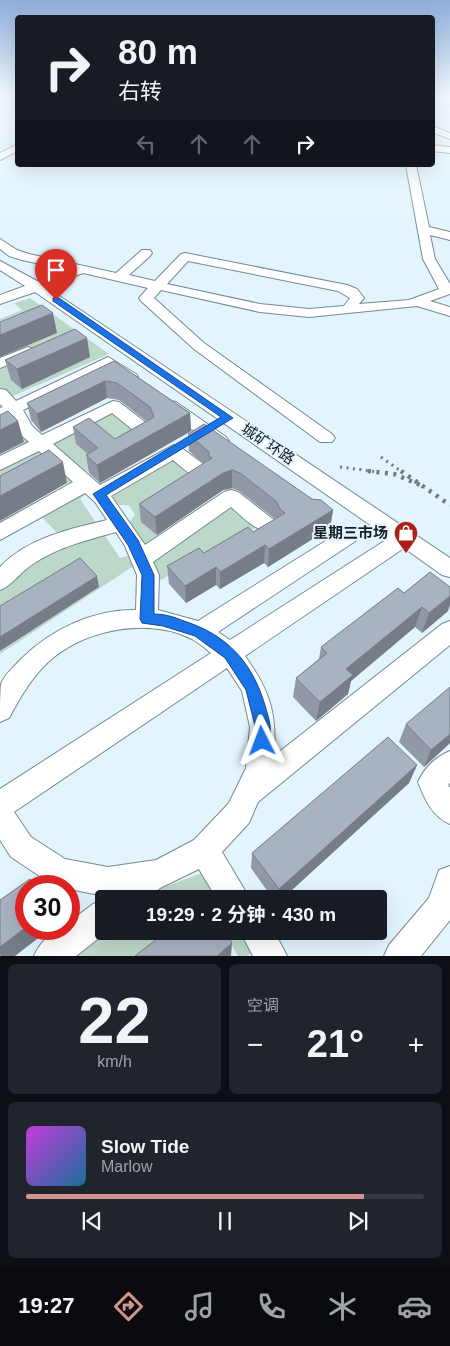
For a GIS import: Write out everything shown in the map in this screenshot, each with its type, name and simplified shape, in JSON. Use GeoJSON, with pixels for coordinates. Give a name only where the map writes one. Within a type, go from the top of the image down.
{"type":"FeatureCollection","features":[{"type":"Feature","properties":{"kind":"street"},"geometry":{"type":"LineString","coordinates":[[0,156],[15,148]]}},
{"type":"Feature","properties":{"kind":"street"},"geometry":{"type":"LineString","coordinates":[[435,148],[450,150]]}},
{"type":"Feature","properties":{"kind":"street"},"geometry":{"type":"LineString","coordinates":[[0,243],[12,253],[260,308],[310,313],[417,302],[448,290],[429,259],[410,167]]}},
{"type":"Feature","properties":{"kind":"street"},"geometry":{"type":"LineString","coordinates":[[423,229],[448,231]]}},
{"type":"Feature","properties":{"kind":"street"},"geometry":{"type":"LineString","coordinates":[[118,278],[146,253]]}},
{"type":"Feature","properties":{"kind":"street"},"geometry":{"type":"LineString","coordinates":[[326,438],[199,346],[146,298],[185,257],[342,288],[352,292],[357,298],[349,309]]}},
{"type":"Feature","properties":{"kind":"street","name":"城矿环路"},"geometry":{"type":"LineString","coordinates":[[0,265],[450,569]]}},
{"type":"Feature","properties":{"kind":"street"},"geometry":{"type":"LineString","coordinates":[[0,300],[82,269]]}},
{"type":"Feature","properties":{"kind":"street"},"geometry":{"type":"LineString","coordinates":[[417,302],[450,312]]}},
{"type":"Feature","properties":{"kind":"street"},"geometry":{"type":"LineString","coordinates":[[0,363],[46,344]]}},
{"type":"Feature","properties":{"kind":"street"},"geometry":{"type":"LineString","coordinates":[[7,412],[108,362],[141,385]]}},
{"type":"Feature","properties":{"kind":"street"},"geometry":{"type":"LineString","coordinates":[[0,394],[7,412],[93,489],[134,543],[148,575],[147,619]]}},
{"type":"Feature","properties":{"kind":"street"},"geometry":{"type":"LineString","coordinates":[[157,397],[238,454]]}},
{"type":"Feature","properties":{"kind":"street"},"geometry":{"type":"LineString","coordinates":[[0,464],[113,406],[144,430]]}},
{"type":"Feature","properties":{"kind":"street"},"geometry":{"type":"LineString","coordinates":[[0,532],[174,451],[228,418]]}},
{"type":"Feature","properties":{"kind":"street"},"geometry":{"type":"LineString","coordinates":[[174,451],[199,470]]}},
{"type":"Feature","properties":{"kind":"street"},"geometry":{"type":"LineString","coordinates":[[141,559],[231,496],[267,525]]}},
{"type":"Feature","properties":{"kind":"street"},"geometry":{"type":"LineString","coordinates":[[326,505],[342,496]]}},
{"type":"Feature","properties":{"kind":"street"},"geometry":{"type":"LineString","coordinates":[[0,581],[12,566],[46,545],[120,524]]}},
{"type":"Feature","properties":{"kind":"street"},"geometry":{"type":"LineString","coordinates":[[200,632],[350,536]]}},
{"type":"Feature","properties":{"kind":"street"},"geometry":{"type":"LineString","coordinates":[[0,805],[404,538]]}},
{"type":"Feature","properties":{"kind":"street"},"geometry":{"type":"LineString","coordinates":[[0,815],[21,847],[60,873],[108,882],[159,874],[204,850],[239,813],[259,770],[263,726],[253,687],[230,653],[200,632],[163,620],[123,619],[83,629],[46,650],[15,682],[2,704]]}},
{"type":"Feature","properties":{"kind":"street"},"geometry":{"type":"LineString","coordinates":[[248,794],[450,630]]}},
{"type":"Feature","properties":{"kind":"street"},"geometry":{"type":"LineString","coordinates":[[450,764],[432,782],[436,792],[450,810]]}},
{"type":"Feature","properties":{"kind":"street"},"geometry":{"type":"LineString","coordinates":[[204,850],[229,890]]}},
{"type":"Feature","properties":{"kind":"street"},"geometry":{"type":"LineString","coordinates":[[135,890],[153,875]]}},
{"type":"Feature","properties":{"kind":"street"},"geometry":{"type":"LineString","coordinates":[[400,956],[440,908],[450,881]]}},
{"type":"Feature","properties":{"kind":"street"},"geometry":{"type":"LineString","coordinates":[[50,956],[95,922]]}},
{"type":"Feature","properties":{"kind":"street"},"geometry":{"type":"LineString","coordinates":[[261,940],[271,956]]}},
{"type":"Feature","properties":{"kind":"green space"},"geometry":{"type":"Polygon","coordinates":[[[30,298],[109,354],[11,397],[0,389],[0,333],[31,315],[26,311],[0,321],[0,319],[22,310],[14,303],[30,298]]]}},
{"type":"Feature","properties":{"kind":"green space"},"geometry":{"type":"Polygon","coordinates":[[[111,411],[145,437],[84,473],[54,446],[54,442],[111,411]]]}},
{"type":"Feature","properties":{"kind":"green space"},"geometry":{"type":"Polygon","coordinates":[[[18,428],[86,494],[80,499],[120,558],[130,555],[135,565],[0,654],[0,581],[63,539],[36,511],[0,531],[0,521],[68,484],[54,471],[0,500],[0,454],[25,441],[14,431],[18,428]]]}},
{"type":"Feature","properties":{"kind":"green space"},"geometry":{"type":"Polygon","coordinates":[[[234,457],[257,474],[150,547],[143,545],[128,524],[135,515],[129,505],[114,505],[111,500],[128,482],[170,459],[176,459],[200,478],[234,457]],[[235,461],[142,522],[158,535],[251,473],[235,461]]]}},
{"type":"Feature","properties":{"kind":"green space"},"geometry":{"type":"Polygon","coordinates":[[[230,504],[259,526],[161,580],[151,571],[153,556],[230,504]]]}},
{"type":"Feature","properties":{"kind":"green space"},"geometry":{"type":"Polygon","coordinates":[[[207,871],[220,890],[157,890],[207,871]]]}},
{"type":"Feature","properties":{"kind":"green space"},"geometry":{"type":"Polygon","coordinates":[[[95,935],[95,940],[164,940],[144,956],[51,956],[95,935]]]}},
{"type":"Feature","properties":{"kind":"green space"},"geometry":{"type":"Polygon","coordinates":[[[229,940],[254,940],[258,947],[248,956],[238,956],[229,940]]]}},
{"type":"Feature","properties":{"kind":"building"},"geometry":{"type":"Polygon","coordinates":[[[42,305],[53,313],[0,335],[0,322],[42,305]]]}},
{"type":"Feature","properties":{"kind":"building"},"geometry":{"type":"Polygon","coordinates":[[[75,329],[87,338],[17,369],[5,360],[75,329]]]}},
{"type":"Feature","properties":{"kind":"building"},"geometry":{"type":"Polygon","coordinates":[[[114,361],[190,413],[97,465],[86,455],[98,448],[73,427],[89,418],[115,439],[154,417],[150,407],[117,383],[105,381],[37,414],[27,403],[114,361]]]}},
{"type":"Feature","properties":{"kind":"building"},"geometry":{"type":"Polygon","coordinates":[[[8,411],[18,421],[0,430],[0,415],[8,411]]]}},
{"type":"Feature","properties":{"kind":"building"},"geometry":{"type":"Polygon","coordinates":[[[204,424],[312,499],[321,500],[333,510],[269,549],[265,545],[220,572],[216,567],[185,586],[167,566],[199,548],[204,553],[248,527],[253,532],[285,513],[280,509],[276,501],[240,473],[232,470],[223,473],[155,517],[139,504],[212,458],[209,456],[209,452],[188,434],[204,424]]]}},
{"type":"Feature","properties":{"kind":"building"},"geometry":{"type":"Polygon","coordinates":[[[49,450],[63,462],[0,496],[0,476],[49,450]]]}},
{"type":"Feature","properties":{"kind":"building"},"geometry":{"type":"Polygon","coordinates":[[[80,558],[97,576],[0,637],[0,606],[80,558]]]}},
{"type":"Feature","properties":{"kind":"building"},"geometry":{"type":"Polygon","coordinates":[[[430,572],[450,587],[450,596],[429,613],[422,607],[346,669],[353,675],[320,702],[296,678],[327,653],[321,647],[398,588],[404,593],[430,572]]]}},
{"type":"Feature","properties":{"kind":"building"},"geometry":{"type":"Polygon","coordinates":[[[450,687],[450,734],[431,750],[406,724],[450,687]]]}},
{"type":"Feature","properties":{"kind":"building"},"geometry":{"type":"Polygon","coordinates":[[[388,737],[417,765],[279,889],[252,853],[388,737]]]}},
{"type":"Feature","properties":{"kind":"building"},"geometry":{"type":"Polygon","coordinates":[[[15,890],[15,935],[0,947],[0,900],[15,890]]]}},
{"type":"Feature","properties":{"kind":"building"},"geometry":{"type":"Polygon","coordinates":[[[155,940],[230,940],[232,943],[217,956],[135,956],[155,940]]]}},
{"type":"Feature","properties":{"kind":"railway"},"geometry":{"type":"LineString","coordinates":[[381,457],[402,472]]}},
{"type":"Feature","properties":{"kind":"railway"},"geometry":{"type":"LineString","coordinates":[[340,467],[378,472]]}},
{"type":"Feature","properties":{"kind":"railway"},"geometry":{"type":"LineString","coordinates":[[368,471],[394,474],[423,486]]}},
{"type":"Feature","properties":{"kind":"railway"},"geometry":{"type":"LineString","coordinates":[[401,471],[423,486]]}},
{"type":"Feature","properties":{"kind":"railway"},"geometry":{"type":"LineString","coordinates":[[423,486],[450,505]]}},
{"type":"Feature","properties":{"kind":"place","name":"星期三市场"},"geometry":{"type":"Point","coordinates":[406,554]}},
{"type":"Feature","properties":{"kind":"route"},"geometry":{"type":"LineString","coordinates":[[56,300],[228,418],[99,494],[134,543],[148,575],[147,619],[163,620],[200,632],[230,653],[253,687],[263,726],[262,741]]}}]}
